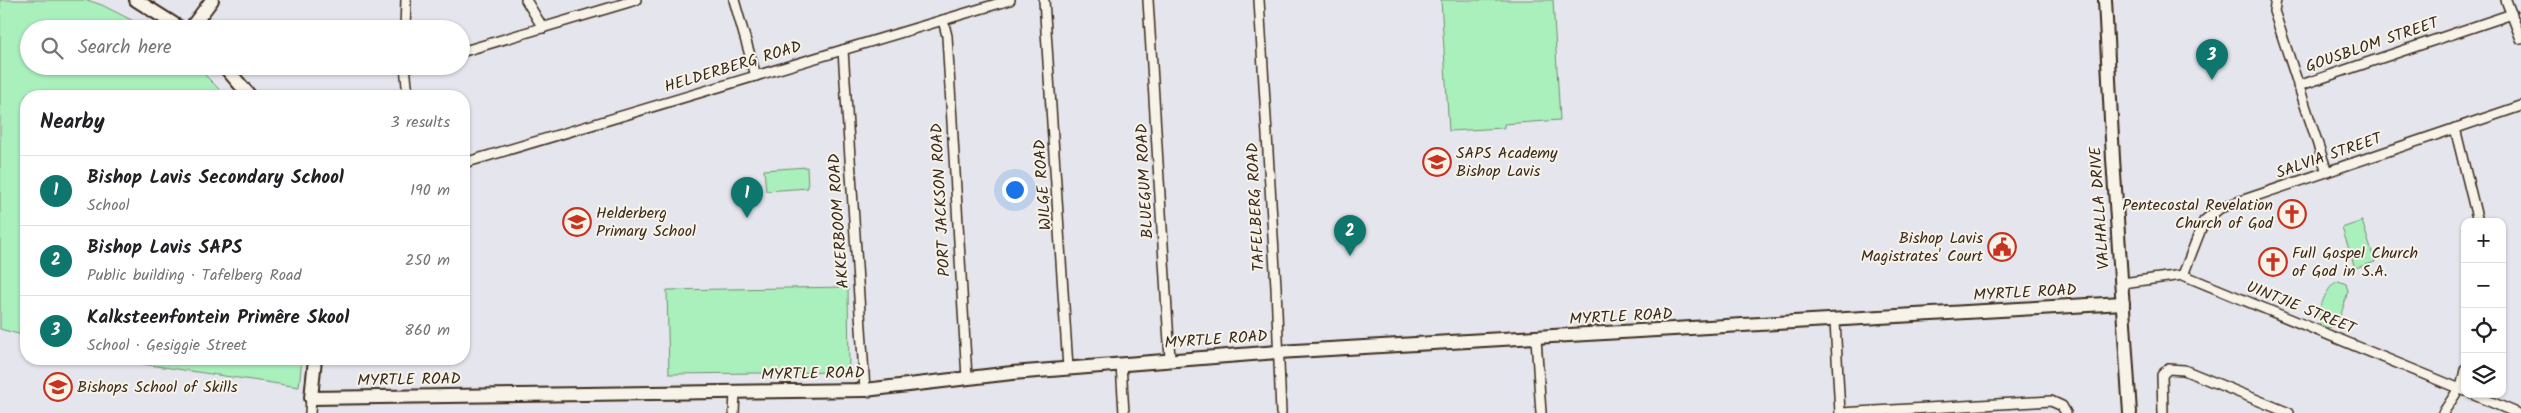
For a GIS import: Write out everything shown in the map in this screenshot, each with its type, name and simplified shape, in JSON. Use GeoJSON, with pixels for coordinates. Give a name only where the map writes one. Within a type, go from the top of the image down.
{"type":"FeatureCollection","features":[{"type":"Feature","properties":{"kind":"street"},"geometry":{"type":"LineString","coordinates":[[136,0],[168,20]]}},
{"type":"Feature","properties":{"kind":"street"},"geometry":{"type":"LineString","coordinates":[[197,20],[212,0]]}},
{"type":"Feature","properties":{"kind":"street"},"geometry":{"type":"LineString","coordinates":[[405,20],[406,0]]}},
{"type":"Feature","properties":{"kind":"street"},"geometry":{"type":"LineString","coordinates":[[526,0],[542,28]]}},
{"type":"Feature","properties":{"kind":"street"},"geometry":{"type":"LineString","coordinates":[[470,49],[636,0]]}},
{"type":"Feature","properties":{"kind":"street"},"geometry":{"type":"LineString","coordinates":[[734,0],[756,76]]}},
{"type":"Feature","properties":{"kind":"street","name":"HELDERBERG ROAD"},"geometry":{"type":"LineString","coordinates":[[470,160],[1010,0]]}},
{"type":"Feature","properties":{"kind":"street","name":"WILGE ROAD"},"geometry":{"type":"LineString","coordinates":[[1044,0],[1068,368]]}},
{"type":"Feature","properties":{"kind":"street","name":"BLUEGUM ROAD"},"geometry":{"type":"LineString","coordinates":[[1148,0],[1170,360]]}},
{"type":"Feature","properties":{"kind":"street","name":"TAFELBERG ROAD"},"geometry":{"type":"LineString","coordinates":[[1259,0],[1281,413]]}},
{"type":"Feature","properties":{"kind":"street","name":"VALHALLA DRIVE"},"geometry":{"type":"LineString","coordinates":[[2105,0],[2112,159],[2130,413]]}},
{"type":"Feature","properties":{"kind":"street"},"geometry":{"type":"LineString","coordinates":[[2276,0],[2274,11],[2327,172]]}},
{"type":"Feature","properties":{"kind":"street"},"geometry":{"type":"LineString","coordinates":[[2506,0],[2521,39]]}},
{"type":"Feature","properties":{"kind":"street","name":"GOUSBLOM STREET"},"geometry":{"type":"LineString","coordinates":[[2298,86],[2512,14]]}},
{"type":"Feature","properties":{"kind":"street","name":"PORT JACKSON ROAD"},"geometry":{"type":"LineString","coordinates":[[943,20],[947,36],[967,378]]}},
{"type":"Feature","properties":{"kind":"street","name":"AKKERBOOM ROAD"},"geometry":{"type":"LineString","coordinates":[[843,50],[865,390]]}},
{"type":"Feature","properties":{"kind":"street"},"geometry":{"type":"LineString","coordinates":[[232,75],[245,90]]}},
{"type":"Feature","properties":{"kind":"street"},"geometry":{"type":"LineString","coordinates":[[407,75],[408,90]]}},
{"type":"Feature","properties":{"kind":"street","name":"SALVIA STREET"},"geometry":{"type":"LineString","coordinates":[[2183,275],[2204,221],[2220,208],[2521,106]]}},
{"type":"Feature","properties":{"kind":"street"},"geometry":{"type":"LineString","coordinates":[[2455,128],[2477,218]]}},
{"type":"Feature","properties":{"kind":"street"},"geometry":{"type":"LineString","coordinates":[[2122,284],[2183,275]]}},
{"type":"Feature","properties":{"kind":"street","name":"UINTJIE STREET"},"geometry":{"type":"LineString","coordinates":[[2183,275],[2461,390]]}},
{"type":"Feature","properties":{"kind":"street","name":"MYRTLE ROAD"},"geometry":{"type":"LineString","coordinates":[[312,398],[865,390],[1068,368],[1278,352],[2123,303]]}},
{"type":"Feature","properties":{"kind":"street"},"geometry":{"type":"LineString","coordinates":[[1835,321],[1840,413],[1978,409],[2051,401],[2062,406],[2066,413]]}},
{"type":"Feature","properties":{"kind":"street"},"geometry":{"type":"LineString","coordinates":[[1536,338],[1541,413]]}},
{"type":"Feature","properties":{"kind":"street"},"geometry":{"type":"LineString","coordinates":[[1121,364],[1124,413]]}},
{"type":"Feature","properties":{"kind":"street"},"geometry":{"type":"LineString","coordinates":[[310,413],[315,365]]}},
{"type":"Feature","properties":{"kind":"street"},"geometry":{"type":"LineString","coordinates":[[2163,413],[2162,375],[2168,369],[2184,370],[2289,413]]}},
{"type":"Feature","properties":{"kind":"street"},"geometry":{"type":"LineString","coordinates":[[2443,413],[2461,391]]}},
{"type":"Feature","properties":{"kind":"street"},"geometry":{"type":"LineString","coordinates":[[734,413],[735,392]]}},
{"type":"Feature","properties":{"kind":"street"},"geometry":{"type":"LineString","coordinates":[[2481,398],[2517,413]]}},
{"type":"Feature","properties":{"kind":"green space"},"geometry":{"type":"Polygon","coordinates":[[[0,0],[87,0],[102,5],[131,20],[20,20],[20,75],[205,75],[220,90],[20,90],[20,334],[0,329],[0,0]]]}},
{"type":"Feature","properties":{"kind":"green space"},"geometry":{"type":"Polygon","coordinates":[[[1441,0],[1553,0],[1560,120],[1504,124],[1504,128],[1449,131],[1441,0]]]}},
{"type":"Feature","properties":{"kind":"green space"},"geometry":{"type":"Polygon","coordinates":[[[807,167],[808,188],[766,191],[764,170],[807,167]]]}},
{"type":"Feature","properties":{"kind":"green space"},"geometry":{"type":"Polygon","coordinates":[[[2362,221],[2375,262],[2355,268],[2342,228],[2362,221]]]}},
{"type":"Feature","properties":{"kind":"green space"},"geometry":{"type":"Polygon","coordinates":[[[2339,281],[2346,284],[2348,291],[2336,323],[2326,328],[2320,325],[2319,314],[2326,293],[2339,281]]]}},
{"type":"Feature","properties":{"kind":"green space"},"geometry":{"type":"Polygon","coordinates":[[[848,287],[849,372],[669,374],[667,290],[848,287]]]}},
{"type":"Feature","properties":{"kind":"green space"},"geometry":{"type":"Polygon","coordinates":[[[150,365],[301,365],[299,387],[150,365]]]}},
{"type":"Feature","properties":{"kind":"place","name":"Kalksteenfontein Primêre Skool"},"geometry":{"type":"Point","coordinates":[2212,80]}},
{"type":"Feature","properties":{"kind":"place","name":"SAPS Academy Bishop Lavis"},"geometry":{"type":"Point","coordinates":[1437,162]}},
{"type":"Feature","properties":{"kind":"place","name":"Pentecostal Revelation Church of God"},"geometry":{"type":"Point","coordinates":[2292,214]}},
{"type":"Feature","properties":{"kind":"place","name":"Bishop Lavis Secondary School"},"geometry":{"type":"Point","coordinates":[747,218]}},
{"type":"Feature","properties":{"kind":"place","name":"Helderberg Primary School"},"geometry":{"type":"Point","coordinates":[577,222]}},
{"type":"Feature","properties":{"kind":"place","name":"Bishop Lavis Magistrates' Court"},"geometry":{"type":"Point","coordinates":[2002,247]}},
{"type":"Feature","properties":{"kind":"place","name":"Bishop Lavis SAPS"},"geometry":{"type":"Point","coordinates":[1350,256]}},
{"type":"Feature","properties":{"kind":"place","name":"Full Gospel Church of God in S.A."},"geometry":{"type":"Point","coordinates":[2273,262]}},
{"type":"Feature","properties":{"kind":"place","name":"Bishops School of Skills"},"geometry":{"type":"Point","coordinates":[58,387]}}]}
